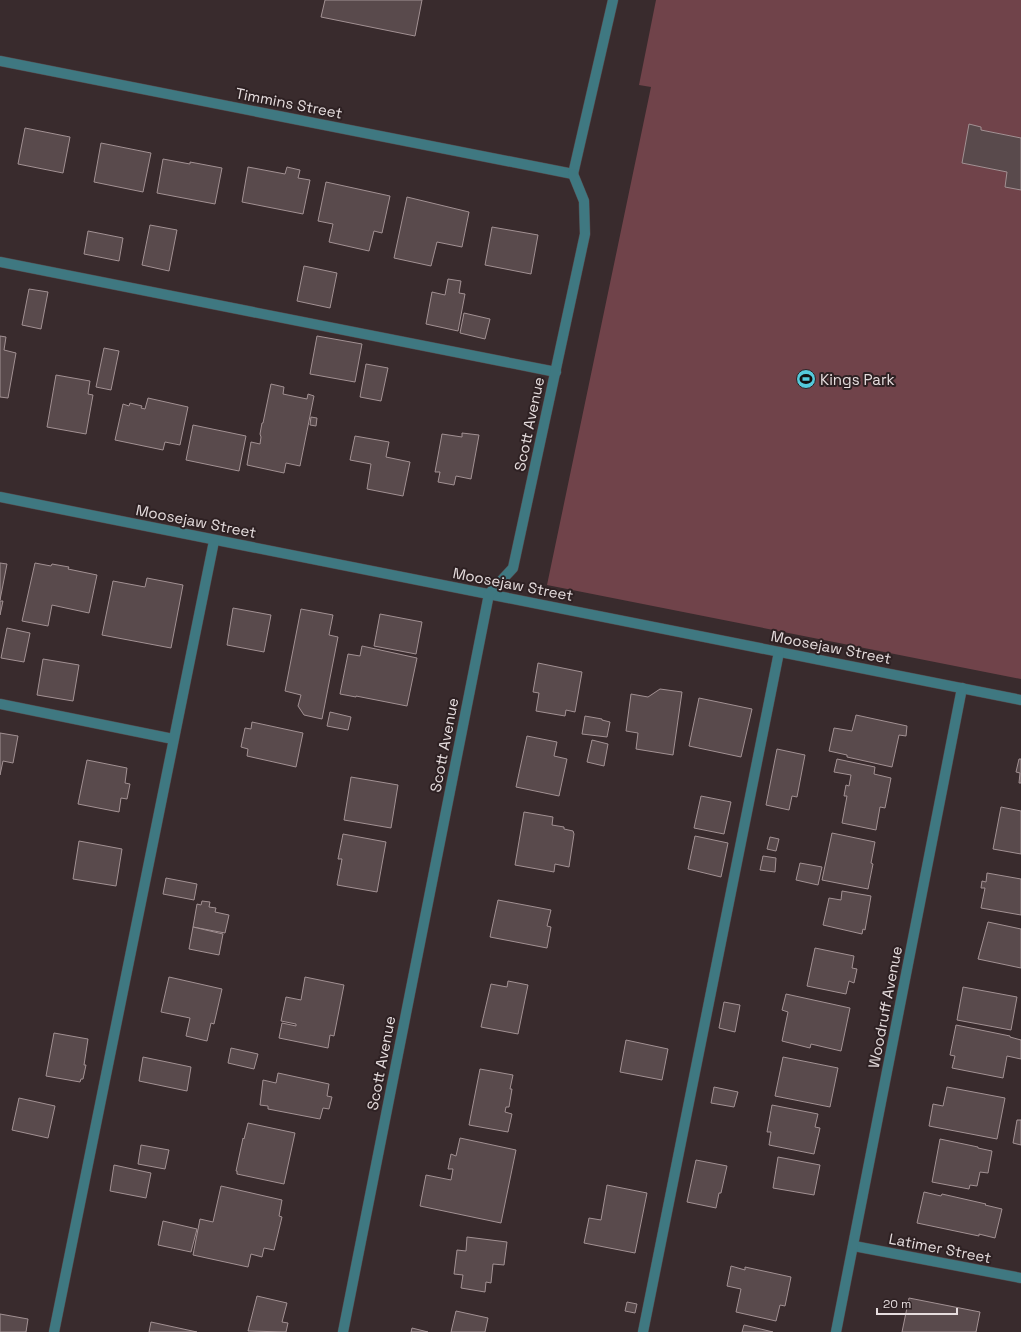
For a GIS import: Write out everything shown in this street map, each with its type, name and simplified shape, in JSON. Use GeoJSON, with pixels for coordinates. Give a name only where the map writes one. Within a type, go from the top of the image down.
{"type":"FeatureCollection","features":[{"type":"Feature","properties":{"kind":"street"},"geometry":{"type":"LineString","coordinates":[[573,174],[613,0]]}},
{"type":"Feature","properties":{"kind":"street","name":"Timmins Street"},"geometry":{"type":"LineString","coordinates":[[0,61],[573,174]]}},
{"type":"Feature","properties":{"kind":"street","name":"Scott Avenue"},"geometry":{"type":"LineString","coordinates":[[343,1332],[490,594],[513,568],[586,234],[584,201],[573,174]]}},
{"type":"Feature","properties":{"kind":"street"},"geometry":{"type":"LineString","coordinates":[[0,262],[556,372]]}},
{"type":"Feature","properties":{"kind":"street","name":"Moosejaw Street"},"geometry":{"type":"LineString","coordinates":[[0,497],[214,541],[490,594],[1021,700]]}},
{"type":"Feature","properties":{"kind":"street"},"geometry":{"type":"LineString","coordinates":[[54,1332],[214,541]]}},
{"type":"Feature","properties":{"kind":"street"},"geometry":{"type":"LineString","coordinates":[[643,1332],[779,652]]}},
{"type":"Feature","properties":{"kind":"street","name":"Woodruff Avenue"},"geometry":{"type":"LineString","coordinates":[[836,1332],[962,688]]}},
{"type":"Feature","properties":{"kind":"street"},"geometry":{"type":"LineString","coordinates":[[0,704],[173,739]]}},
{"type":"Feature","properties":{"kind":"street","name":"Latimer Street"},"geometry":{"type":"LineString","coordinates":[[854,1246],[1021,1278]]}},
{"type":"Feature","properties":{"kind":"shaded area","name":"Kings Park"},"geometry":{"type":"Polygon","coordinates":[[[656,0],[1021,0],[1021,679],[547,585],[651,87],[639,85],[656,0]]]}},
{"type":"Feature","properties":{"kind":"building"},"geometry":{"type":"Polygon","coordinates":[[[325,0],[422,0],[415,36],[321,17],[325,0]]]}},
{"type":"Feature","properties":{"kind":"building"},"geometry":{"type":"Polygon","coordinates":[[[969,124],[981,127],[981,130],[1021,138],[1021,190],[1005,187],[1007,172],[962,163],[969,124]]]}},
{"type":"Feature","properties":{"kind":"building"},"geometry":{"type":"Polygon","coordinates":[[[25,128],[70,137],[63,173],[18,164],[25,128]]]}},
{"type":"Feature","properties":{"kind":"building"},"geometry":{"type":"Polygon","coordinates":[[[101,143],[151,153],[143,192],[94,182],[101,143]]]}},
{"type":"Feature","properties":{"kind":"building"},"geometry":{"type":"Polygon","coordinates":[[[163,159],[222,168],[215,204],[157,193],[163,159]]]}},
{"type":"Feature","properties":{"kind":"building"},"geometry":{"type":"Polygon","coordinates":[[[248,167],[285,174],[287,167],[300,170],[298,178],[310,180],[303,214],[242,202],[248,167]]]}},
{"type":"Feature","properties":{"kind":"building"},"geometry":{"type":"Polygon","coordinates":[[[326,182],[390,196],[382,233],[374,231],[369,251],[329,242],[333,224],[318,221],[326,182]]]}},
{"type":"Feature","properties":{"kind":"building"},"geometry":{"type":"Polygon","coordinates":[[[407,197],[469,212],[462,247],[437,242],[431,266],[394,258],[407,197]]]}},
{"type":"Feature","properties":{"kind":"building"},"geometry":{"type":"Polygon","coordinates":[[[150,225],[177,230],[169,271],[142,265],[150,225]]]}},
{"type":"Feature","properties":{"kind":"building"},"geometry":{"type":"Polygon","coordinates":[[[492,227],[538,235],[531,274],[485,265],[492,227]]]}},
{"type":"Feature","properties":{"kind":"building"},"geometry":{"type":"Polygon","coordinates":[[[88,231],[123,238],[119,261],[84,254],[88,231]]]}},
{"type":"Feature","properties":{"kind":"building"},"geometry":{"type":"Polygon","coordinates":[[[304,266],[337,273],[330,308],[297,301],[304,266]]]}},
{"type":"Feature","properties":{"kind":"building"},"geometry":{"type":"Polygon","coordinates":[[[448,279],[461,281],[459,293],[465,294],[458,331],[426,324],[432,292],[445,295],[448,279]]]}},
{"type":"Feature","properties":{"kind":"building"},"geometry":{"type":"Polygon","coordinates":[[[29,289],[48,292],[41,329],[22,325],[29,289]]]}},
{"type":"Feature","properties":{"kind":"building"},"geometry":{"type":"Polygon","coordinates":[[[464,313],[490,319],[485,339],[460,333],[464,313]]]}},
{"type":"Feature","properties":{"kind":"building"},"geometry":{"type":"Polygon","coordinates":[[[0,336],[6,337],[4,350],[16,353],[8,398],[0,397],[0,336]]]}},
{"type":"Feature","properties":{"kind":"building"},"geometry":{"type":"Polygon","coordinates":[[[317,336],[362,344],[355,382],[310,374],[317,336]]]}},
{"type":"Feature","properties":{"kind":"building"},"geometry":{"type":"Polygon","coordinates":[[[104,348],[119,351],[111,390],[96,387],[104,348]]]}},
{"type":"Feature","properties":{"kind":"building"},"geometry":{"type":"Polygon","coordinates":[[[366,364],[388,368],[381,401],[360,397],[366,364]]]}},
{"type":"Feature","properties":{"kind":"building"},"geometry":{"type":"Polygon","coordinates":[[[56,375],[90,381],[88,394],[93,395],[86,434],[47,427],[56,375]]]}},
{"type":"Feature","properties":{"kind":"building"},"geometry":{"type":"Polygon","coordinates":[[[271,384],[284,387],[283,394],[307,399],[308,394],[314,396],[300,466],[286,463],[284,473],[247,465],[251,442],[260,444],[262,423],[271,384]]]}},
{"type":"Feature","properties":{"kind":"building"},"geometry":{"type":"Polygon","coordinates":[[[148,398],[188,407],[180,445],[165,442],[163,450],[115,440],[123,404],[129,406],[130,403],[142,406],[141,408],[145,409],[148,398]]]}},
{"type":"Feature","properties":{"kind":"building"},"geometry":{"type":"Polygon","coordinates":[[[311,417],[317,418],[316,426],[310,425],[311,417]]]}},
{"type":"Feature","properties":{"kind":"building"},"geometry":{"type":"Polygon","coordinates":[[[193,425],[246,436],[239,471],[186,460],[193,425]]]}},
{"type":"Feature","properties":{"kind":"building"},"geometry":{"type":"Polygon","coordinates":[[[462,433],[479,435],[471,479],[456,476],[454,485],[438,482],[440,472],[435,472],[442,434],[462,437],[462,433]]]}},
{"type":"Feature","properties":{"kind":"building"},"geometry":{"type":"Polygon","coordinates":[[[355,436],[389,442],[386,457],[410,462],[403,496],[367,489],[371,464],[350,460],[355,436]]]}},
{"type":"Feature","properties":{"kind":"building"},"geometry":{"type":"Polygon","coordinates":[[[0,563],[7,564],[0,600],[0,563]]]}},
{"type":"Feature","properties":{"kind":"building"},"geometry":{"type":"Polygon","coordinates":[[[35,563],[69,567],[68,569],[97,575],[89,613],[52,605],[48,626],[22,621],[35,563]]]}},
{"type":"Feature","properties":{"kind":"building"},"geometry":{"type":"Polygon","coordinates":[[[147,578],[183,585],[171,648],[102,635],[113,581],[145,587],[147,578]]]}},
{"type":"Feature","properties":{"kind":"building"},"geometry":{"type":"Polygon","coordinates":[[[0,601],[3,601],[0,615],[0,601]]]}},
{"type":"Feature","properties":{"kind":"building"},"geometry":{"type":"Polygon","coordinates":[[[233,608],[271,615],[264,652],[227,645],[233,608]]]}},
{"type":"Feature","properties":{"kind":"building"},"geometry":{"type":"Polygon","coordinates":[[[301,609],[333,615],[329,635],[338,637],[322,719],[304,715],[298,706],[301,695],[285,691],[301,609]]]}},
{"type":"Feature","properties":{"kind":"building"},"geometry":{"type":"Polygon","coordinates":[[[380,614],[422,622],[416,654],[374,646],[380,614]]]}},
{"type":"Feature","properties":{"kind":"building"},"geometry":{"type":"Polygon","coordinates":[[[7,628],[30,633],[24,662],[1,658],[7,628]]]}},
{"type":"Feature","properties":{"kind":"building"},"geometry":{"type":"Polygon","coordinates":[[[362,646],[417,658],[407,706],[340,694],[348,654],[360,656],[362,646]]]}},
{"type":"Feature","properties":{"kind":"building"},"geometry":{"type":"Polygon","coordinates":[[[43,659],[79,665],[73,701],[37,695],[43,659]]]}},
{"type":"Feature","properties":{"kind":"building"},"geometry":{"type":"Polygon","coordinates":[[[538,663],[582,672],[575,712],[566,710],[565,716],[536,711],[539,693],[533,692],[538,663]]]}},
{"type":"Feature","properties":{"kind":"building"},"geometry":{"type":"Polygon","coordinates":[[[660,689],[682,692],[673,755],[636,749],[638,733],[626,731],[631,694],[648,697],[660,689]]]}},
{"type":"Feature","properties":{"kind":"building"},"geometry":{"type":"Polygon","coordinates":[[[699,698],[752,709],[741,757],[689,746],[699,698]]]}},
{"type":"Feature","properties":{"kind":"building"},"geometry":{"type":"Polygon","coordinates":[[[330,712],[351,717],[348,730],[327,726],[330,712]]]}},
{"type":"Feature","properties":{"kind":"building"},"geometry":{"type":"Polygon","coordinates":[[[856,715],[907,726],[906,736],[899,735],[892,767],[847,757],[847,755],[829,751],[834,728],[852,731],[856,715]]]}},
{"type":"Feature","properties":{"kind":"building"},"geometry":{"type":"Polygon","coordinates":[[[585,716],[610,722],[607,737],[582,734],[585,716]]]}},
{"type":"Feature","properties":{"kind":"building"},"geometry":{"type":"Polygon","coordinates":[[[252,722],[303,733],[296,767],[247,756],[248,749],[241,747],[245,728],[251,729],[252,722]]]}},
{"type":"Feature","properties":{"kind":"building"},"geometry":{"type":"Polygon","coordinates":[[[0,733],[18,736],[13,763],[3,761],[0,775],[0,733]]]}},
{"type":"Feature","properties":{"kind":"building"},"geometry":{"type":"Polygon","coordinates":[[[527,736],[557,742],[554,756],[567,759],[559,796],[516,787],[527,736]]]}},
{"type":"Feature","properties":{"kind":"building"},"geometry":{"type":"Polygon","coordinates":[[[592,740],[608,744],[604,766],[587,762],[592,740]]]}},
{"type":"Feature","properties":{"kind":"building"},"geometry":{"type":"Polygon","coordinates":[[[777,749],[805,755],[797,797],[792,796],[789,810],[766,805],[777,749]]]}},
{"type":"Feature","properties":{"kind":"building"},"geometry":{"type":"Polygon","coordinates":[[[837,759],[875,767],[874,774],[891,778],[885,808],[880,807],[876,830],[842,823],[847,796],[844,796],[846,785],[849,786],[851,775],[834,772],[837,759]]]}},
{"type":"Feature","properties":{"kind":"building"},"geometry":{"type":"Polygon","coordinates":[[[1019,759],[1021,759],[1021,783],[1019,783],[1020,773],[1016,772],[1019,759]]]}},
{"type":"Feature","properties":{"kind":"building"},"geometry":{"type":"Polygon","coordinates":[[[87,760],[127,768],[125,783],[130,784],[127,799],[121,798],[119,812],[78,804],[87,760]]]}},
{"type":"Feature","properties":{"kind":"building"},"geometry":{"type":"Polygon","coordinates":[[[351,777],[398,785],[391,828],[344,820],[351,777]]]}},
{"type":"Feature","properties":{"kind":"building"},"geometry":{"type":"Polygon","coordinates":[[[701,796],[731,802],[724,834],[694,828],[701,796]]]}},
{"type":"Feature","properties":{"kind":"building"},"geometry":{"type":"Polygon","coordinates":[[[1001,807],[1021,811],[1021,854],[993,849],[1001,807]]]}},
{"type":"Feature","properties":{"kind":"building"},"geometry":{"type":"Polygon","coordinates":[[[524,812],[553,817],[552,825],[564,827],[564,829],[573,831],[574,834],[569,867],[555,864],[554,872],[515,865],[524,812]]]}},
{"type":"Feature","properties":{"kind":"building"},"geometry":{"type":"Polygon","coordinates":[[[832,833],[875,842],[871,863],[873,864],[868,889],[822,880],[832,833]]]}},
{"type":"Feature","properties":{"kind":"building"},"geometry":{"type":"Polygon","coordinates":[[[343,834],[386,842],[377,892],[337,885],[342,859],[338,859],[343,834]]]}},
{"type":"Feature","properties":{"kind":"building"},"geometry":{"type":"Polygon","coordinates":[[[695,836],[728,843],[721,877],[688,869],[695,836]]]}},
{"type":"Feature","properties":{"kind":"building"},"geometry":{"type":"Polygon","coordinates":[[[770,837],[779,839],[776,851],[767,849],[770,837]]]}},
{"type":"Feature","properties":{"kind":"building"},"geometry":{"type":"Polygon","coordinates":[[[79,841],[122,849],[116,886],[73,879],[79,841]]]}},
{"type":"Feature","properties":{"kind":"building"},"geometry":{"type":"Polygon","coordinates":[[[763,856],[776,858],[775,872],[760,870],[763,856]]]}},
{"type":"Feature","properties":{"kind":"building"},"geometry":{"type":"Polygon","coordinates":[[[800,863],[822,867],[818,885],[796,880],[800,863]]]}},
{"type":"Feature","properties":{"kind":"building"},"geometry":{"type":"Polygon","coordinates":[[[987,873],[1021,879],[1021,915],[981,908],[985,888],[981,888],[982,881],[986,882],[987,873]]]}},
{"type":"Feature","properties":{"kind":"building"},"geometry":{"type":"Polygon","coordinates":[[[166,878],[197,884],[194,900],[163,894],[166,878]]]}},
{"type":"Feature","properties":{"kind":"building"},"geometry":{"type":"Polygon","coordinates":[[[842,891],[871,896],[865,930],[863,929],[862,934],[823,925],[829,898],[841,900],[842,891]]]}},
{"type":"Feature","properties":{"kind":"building"},"geometry":{"type":"Polygon","coordinates":[[[498,900],[551,910],[547,926],[551,927],[547,948],[490,937],[498,900]]]}},
{"type":"Feature","properties":{"kind":"building"},"geometry":{"type":"Polygon","coordinates":[[[202,901],[210,902],[209,907],[216,908],[215,912],[229,915],[225,933],[193,927],[197,904],[201,905],[202,901]]]}},
{"type":"Feature","properties":{"kind":"building"},"geometry":{"type":"Polygon","coordinates":[[[988,922],[1021,929],[1021,968],[978,959],[988,922]]]}},
{"type":"Feature","properties":{"kind":"building"},"geometry":{"type":"Polygon","coordinates":[[[193,927],[223,934],[219,955],[189,949],[193,927]]]}},
{"type":"Feature","properties":{"kind":"building"},"geometry":{"type":"Polygon","coordinates":[[[815,948],[854,956],[852,968],[857,969],[854,983],[849,981],[846,994],[807,986],[815,948]]]}},
{"type":"Feature","properties":{"kind":"building"},"geometry":{"type":"Polygon","coordinates":[[[169,977],[222,989],[214,1024],[211,1023],[207,1041],[186,1036],[190,1018],[161,1012],[169,977]]]}},
{"type":"Feature","properties":{"kind":"building"},"geometry":{"type":"Polygon","coordinates":[[[305,977],[344,985],[334,1036],[330,1035],[328,1048],[279,1038],[282,1023],[296,1026],[296,1024],[281,1021],[286,997],[301,1000],[305,977]]]}},
{"type":"Feature","properties":{"kind":"building"},"geometry":{"type":"Polygon","coordinates":[[[508,981],[528,985],[518,1034],[481,1027],[491,984],[507,987],[508,981]]]}},
{"type":"Feature","properties":{"kind":"building"},"geometry":{"type":"Polygon","coordinates":[[[963,987],[1017,997],[1011,1030],[957,1020],[963,987]]]}},
{"type":"Feature","properties":{"kind":"building"},"geometry":{"type":"Polygon","coordinates":[[[786,994],[850,1008],[841,1051],[811,1044],[810,1048],[782,1041],[788,1012],[782,1010],[786,994]]]}},
{"type":"Feature","properties":{"kind":"building"},"geometry":{"type":"Polygon","coordinates":[[[724,1002],[740,1005],[735,1032],[719,1028],[724,1002]]]}},
{"type":"Feature","properties":{"kind":"building"},"geometry":{"type":"Polygon","coordinates":[[[956,1025],[1010,1036],[1021,1040],[1021,1059],[1007,1056],[1003,1078],[952,1068],[955,1056],[950,1055],[956,1025]]]}},
{"type":"Feature","properties":{"kind":"building"},"geometry":{"type":"Polygon","coordinates":[[[54,1033],[88,1039],[84,1065],[86,1065],[83,1079],[81,1079],[80,1082],[46,1076],[54,1033]]]}},
{"type":"Feature","properties":{"kind":"building"},"geometry":{"type":"Polygon","coordinates":[[[626,1040],[668,1049],[662,1080],[620,1072],[626,1040]]]}},
{"type":"Feature","properties":{"kind":"building"},"geometry":{"type":"Polygon","coordinates":[[[231,1048],[258,1054],[254,1069],[228,1063],[231,1048]]]}},
{"type":"Feature","properties":{"kind":"building"},"geometry":{"type":"Polygon","coordinates":[[[143,1057],[191,1067],[187,1091],[139,1081],[143,1057]]]}},
{"type":"Feature","properties":{"kind":"building"},"geometry":{"type":"Polygon","coordinates":[[[783,1057],[838,1068],[830,1107],[775,1096],[783,1057]]]}},
{"type":"Feature","properties":{"kind":"building"},"geometry":{"type":"Polygon","coordinates":[[[480,1069],[513,1075],[510,1089],[512,1089],[509,1107],[506,1107],[505,1112],[512,1114],[508,1132],[469,1125],[480,1069]]]}},
{"type":"Feature","properties":{"kind":"building"},"geometry":{"type":"Polygon","coordinates":[[[278,1073],[329,1084],[327,1096],[332,1097],[329,1109],[323,1108],[320,1119],[268,1109],[268,1106],[260,1105],[263,1080],[276,1083],[278,1073]]]}},
{"type":"Feature","properties":{"kind":"building"},"geometry":{"type":"Polygon","coordinates":[[[714,1087],[738,1092],[734,1107],[711,1103],[714,1087]]]}},
{"type":"Feature","properties":{"kind":"building"},"geometry":{"type":"Polygon","coordinates":[[[947,1087],[1005,1098],[997,1139],[929,1126],[933,1104],[943,1106],[947,1087]]]}},
{"type":"Feature","properties":{"kind":"building"},"geometry":{"type":"Polygon","coordinates":[[[19,1098],[55,1106],[48,1138],[12,1130],[19,1098]]]}},
{"type":"Feature","properties":{"kind":"building"},"geometry":{"type":"Polygon","coordinates":[[[772,1105],[818,1114],[815,1127],[820,1128],[814,1154],[769,1145],[771,1132],[767,1132],[772,1105]]]}},
{"type":"Feature","properties":{"kind":"building"},"geometry":{"type":"Polygon","coordinates":[[[1017,1120],[1021,1120],[1021,1145],[1013,1143],[1017,1120]]]}},
{"type":"Feature","properties":{"kind":"building"},"geometry":{"type":"Polygon","coordinates":[[[248,1123],[295,1133],[284,1184],[237,1174],[236,1171],[243,1138],[244,1139],[248,1123]]]}},
{"type":"Feature","properties":{"kind":"building"},"geometry":{"type":"Polygon","coordinates":[[[460,1138],[516,1150],[501,1223],[420,1206],[426,1175],[451,1180],[453,1169],[448,1169],[451,1154],[456,1156],[460,1138]]]}},
{"type":"Feature","properties":{"kind":"building"},"geometry":{"type":"Polygon","coordinates":[[[940,1139],[992,1151],[988,1173],[980,1172],[977,1186],[970,1185],[969,1189],[932,1182],[940,1139]]]}},
{"type":"Feature","properties":{"kind":"building"},"geometry":{"type":"Polygon","coordinates":[[[141,1145],[169,1150],[165,1169],[138,1164],[141,1145]]]}},
{"type":"Feature","properties":{"kind":"building"},"geometry":{"type":"Polygon","coordinates":[[[778,1157],[820,1165],[814,1195],[773,1188],[778,1157]]]}},
{"type":"Feature","properties":{"kind":"building"},"geometry":{"type":"Polygon","coordinates":[[[696,1160],[727,1166],[716,1208],[687,1202],[696,1160]]]}},
{"type":"Feature","properties":{"kind":"building"},"geometry":{"type":"Polygon","coordinates":[[[114,1165],[151,1173],[146,1198],[110,1191],[114,1165]]]}},
{"type":"Feature","properties":{"kind":"building"},"geometry":{"type":"Polygon","coordinates":[[[607,1185],[647,1193],[635,1253],[584,1243],[589,1218],[601,1220],[607,1185]]]}},
{"type":"Feature","properties":{"kind":"building"},"geometry":{"type":"Polygon","coordinates":[[[221,1186],[282,1200],[279,1216],[282,1217],[274,1250],[264,1248],[262,1257],[251,1254],[248,1267],[193,1255],[200,1219],[213,1222],[221,1186]]]}},
{"type":"Feature","properties":{"kind":"building"},"geometry":{"type":"Polygon","coordinates":[[[924,1192],[941,1196],[942,1194],[1002,1209],[995,1238],[917,1223],[924,1192]]]}},
{"type":"Feature","properties":{"kind":"building"},"geometry":{"type":"Polygon","coordinates":[[[163,1221],[197,1229],[191,1252],[158,1245],[163,1221]]]}},
{"type":"Feature","properties":{"kind":"building"},"geometry":{"type":"Polygon","coordinates":[[[467,1237],[507,1242],[504,1265],[493,1264],[491,1283],[486,1282],[485,1292],[461,1288],[463,1275],[454,1274],[457,1250],[466,1251],[467,1237]]]}},
{"type":"Feature","properties":{"kind":"building"},"geometry":{"type":"Polygon","coordinates":[[[731,1266],[745,1270],[745,1267],[791,1277],[785,1306],[780,1305],[776,1321],[736,1312],[741,1289],[727,1286],[731,1266]]]}},
{"type":"Feature","properties":{"kind":"building"},"geometry":{"type":"Polygon","coordinates":[[[257,1296],[287,1303],[282,1322],[288,1323],[286,1332],[248,1331],[257,1296]]]}},
{"type":"Feature","properties":{"kind":"building"},"geometry":{"type":"Polygon","coordinates":[[[909,1298],[980,1312],[976,1332],[902,1332],[909,1298]]]}},
{"type":"Feature","properties":{"kind":"building"},"geometry":{"type":"Polygon","coordinates":[[[627,1302],[637,1304],[635,1313],[625,1311],[627,1302]]]}},
{"type":"Feature","properties":{"kind":"building"},"geometry":{"type":"Polygon","coordinates":[[[456,1311],[488,1318],[485,1332],[451,1332],[456,1311]]]}},
{"type":"Feature","properties":{"kind":"building"},"geometry":{"type":"Polygon","coordinates":[[[0,1314],[28,1319],[26,1332],[0,1332],[0,1314]]]}},
{"type":"Feature","properties":{"kind":"building"},"geometry":{"type":"Polygon","coordinates":[[[151,1322],[197,1332],[149,1332],[151,1322]]]}},
{"type":"Feature","properties":{"kind":"building"},"geometry":{"type":"Polygon","coordinates":[[[744,1325],[773,1332],[742,1332],[744,1325]]]}},
{"type":"Feature","properties":{"kind":"building"},"geometry":{"type":"Polygon","coordinates":[[[412,1328],[428,1332],[411,1332],[412,1328]]]}},
{"type":"Feature","properties":{"kind":"place","name":"Kings Park"},"geometry":{"type":"Point","coordinates":[806,379]}}]}
